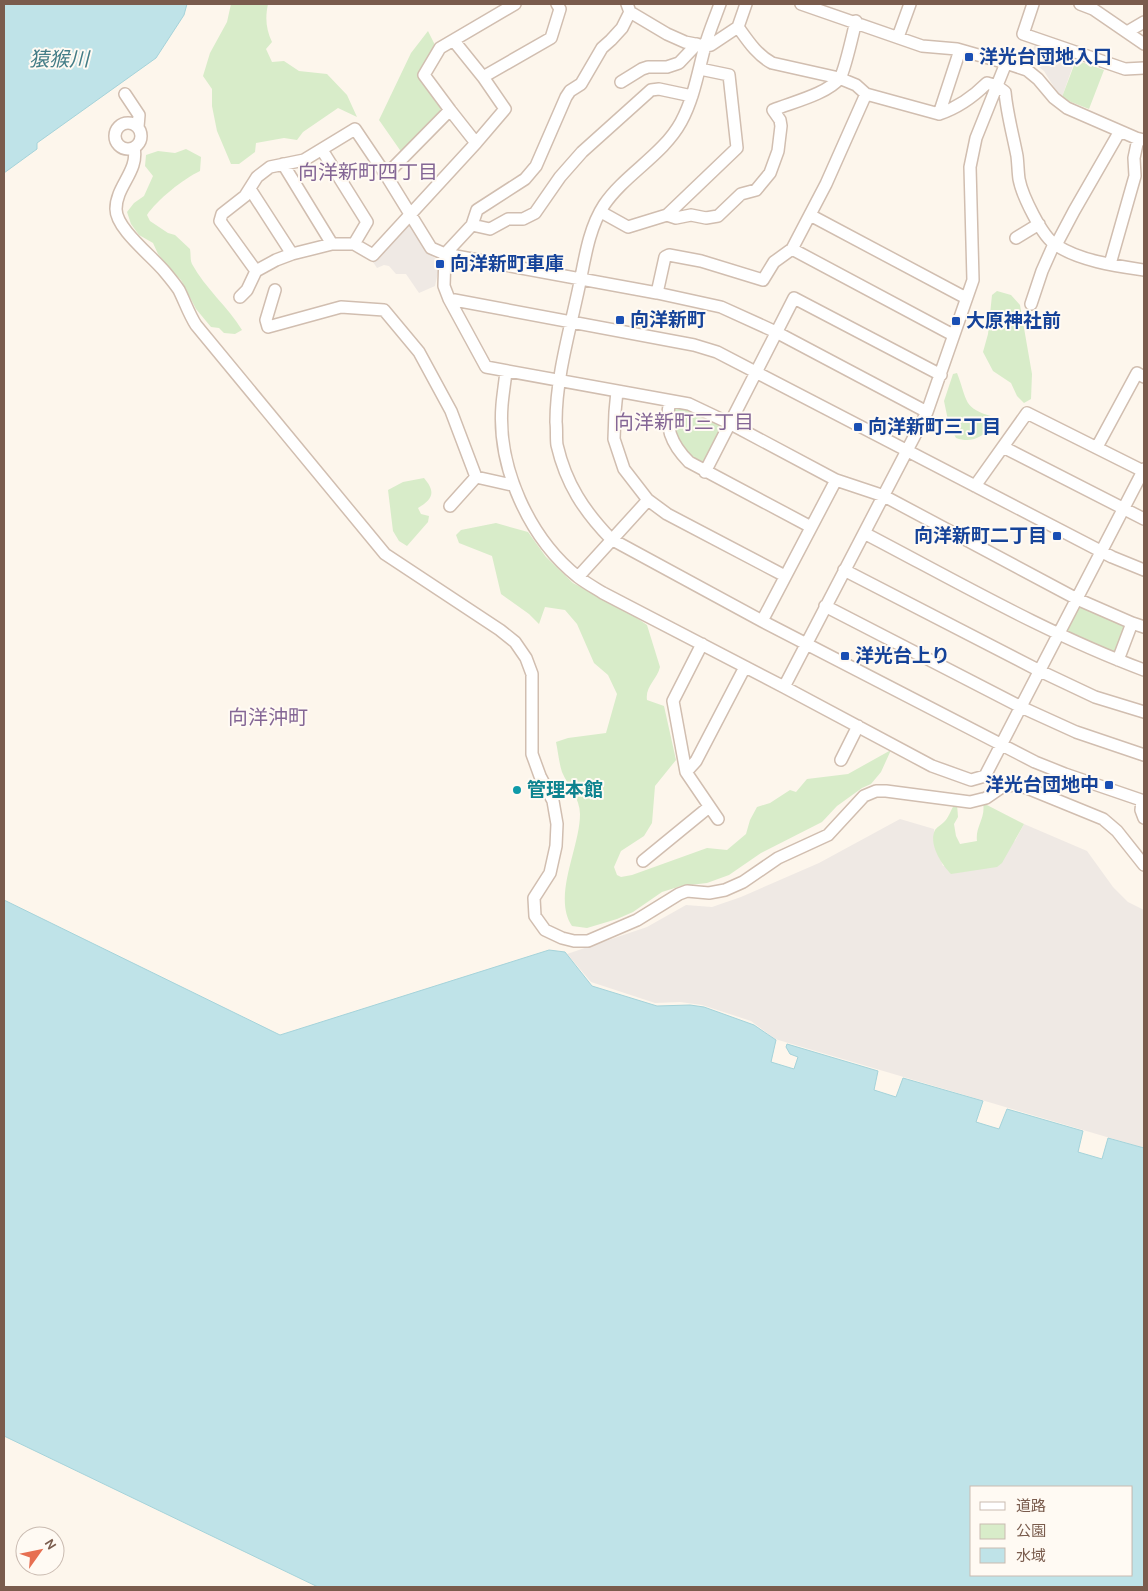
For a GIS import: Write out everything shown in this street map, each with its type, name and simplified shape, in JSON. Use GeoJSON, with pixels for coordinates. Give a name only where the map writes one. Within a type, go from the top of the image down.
{"type":"FeatureCollection","features":[{"type":"Feature","properties":{"kind":"street"},"geometry":{"type":"LineString","coordinates":[[476,143],[424,76],[440,48],[515,4]]}},
{"type":"Feature","properties":{"kind":"street"},"geometry":{"type":"LineString","coordinates":[[483,77],[551,38],[560,9],[557,4]]}},
{"type":"Feature","properties":{"kind":"street"},"geometry":{"type":"LineString","coordinates":[[720,4],[701,45],[700,70],[681,123],[669,139],[619,186],[601,212],[589,240],[571,321],[556,412],[557,443],[564,471],[578,499],[611,539],[762,621],[1001,744],[1065,774],[1143,801],[1141,810],[1144,818]]}},
{"type":"Feature","properties":{"kind":"street"},"geometry":{"type":"LineString","coordinates":[[746,4],[738,27],[711,45],[685,42],[667,34],[629,8],[622,28],[602,48],[581,84],[566,97],[536,166],[525,179],[477,210],[472,225],[445,254],[444,286],[449,299],[486,366],[689,404],[836,480],[884,496],[1077,599],[1144,627]]}},
{"type":"Feature","properties":{"kind":"street"},"geometry":{"type":"LineString","coordinates":[[801,4],[922,46],[960,50],[1027,70],[1038,79],[1054,98],[1067,108],[1120,132],[1141,139],[1134,158],[1135,176],[1110,264]]}},
{"type":"Feature","properties":{"kind":"street"},"geometry":{"type":"LineString","coordinates":[[898,37],[910,4]]}},
{"type":"Feature","properties":{"kind":"street"},"geometry":{"type":"LineString","coordinates":[[1033,4],[1023,34],[1125,70],[1144,68]]}},
{"type":"Feature","properties":{"kind":"street"},"geometry":{"type":"LineString","coordinates":[[1080,4],[1093,9],[1144,44]]}},
{"type":"Feature","properties":{"kind":"street"},"geometry":{"type":"LineString","coordinates":[[667,215],[676,218],[691,215],[706,218],[718,216],[741,194],[756,190],[770,173],[778,151],[781,126],[780,120],[773,110],[818,93],[830,87],[839,78],[856,22]]}},
{"type":"Feature","properties":{"kind":"street"},"geometry":{"type":"LineString","coordinates":[[1127,32],[1144,22]]}},
{"type":"Feature","properties":{"kind":"street"},"geometry":{"type":"LineString","coordinates":[[738,27],[758,53],[772,63],[839,78],[856,85],[866,94],[939,114],[965,101],[987,84],[997,86],[1006,92],[1008,119],[1020,180],[1028,203],[1039,224],[1055,245],[1082,256],[1110,264],[1144,270]]}},
{"type":"Feature","properties":{"kind":"street"},"geometry":{"type":"LineString","coordinates":[[240,297],[247,290],[256,272],[276,260],[292,254],[332,244],[354,244],[373,255],[505,109],[483,77],[454,41]]}},
{"type":"Feature","properties":{"kind":"street"},"geometry":{"type":"LineString","coordinates":[[621,82],[648,67],[673,66],[701,45]]}},
{"type":"Feature","properties":{"kind":"street"},"geometry":{"type":"LineString","coordinates":[[939,114],[960,50]]}},
{"type":"Feature","properties":{"kind":"street"},"geometry":{"type":"LineString","coordinates":[[784,687],[927,412],[941,375],[973,280],[970,167],[976,138],[1006,63]]}},
{"type":"Feature","properties":{"kind":"street"},"geometry":{"type":"LineString","coordinates":[[601,212],[628,227],[667,215],[737,148],[729,75],[700,70]]}},
{"type":"Feature","properties":{"kind":"street"},"geometry":{"type":"LineString","coordinates":[[472,225],[490,229],[508,220],[523,219],[535,213],[560,177],[582,152],[651,90],[659,89],[692,96]]}},
{"type":"Feature","properties":{"kind":"street"},"geometry":{"type":"LineString","coordinates":[[125,94],[139,115],[138,127],[141,136],[139,144],[134,148],[120,147],[115,140],[116,130],[121,124],[130,122],[138,127]]}},
{"type":"Feature","properties":{"kind":"street"},"geometry":{"type":"LineString","coordinates":[[657,293],[665,258],[669,255],[701,261],[763,280],[774,262],[792,249],[826,184],[866,94]]}},
{"type":"Feature","properties":{"kind":"street"},"geometry":{"type":"LineString","coordinates":[[386,175],[450,110]]}},
{"type":"Feature","properties":{"kind":"street"},"geometry":{"type":"LineString","coordinates":[[256,272],[220,221],[222,214],[245,196],[257,177],[270,168],[304,160],[355,129],[431,248],[445,254],[657,293],[721,307],[776,332],[927,412]]}},
{"type":"Feature","properties":{"kind":"street"},"geometry":{"type":"LineString","coordinates":[[1031,304],[1042,271],[1055,245],[1120,132]]}},
{"type":"Feature","properties":{"kind":"street"},"geometry":{"type":"LineString","coordinates":[[134,148],[134,164],[118,195],[116,211],[120,223],[128,234],[151,256],[178,290],[196,325],[385,554],[500,630],[515,642],[526,658],[532,674],[533,687],[532,754],[540,776],[553,801],[556,824],[556,846],[550,873],[534,898],[535,916],[545,930],[562,938],[574,941],[588,941],[637,920],[687,891],[709,893],[725,890],[743,882],[778,858],[828,835],[845,818],[858,800],[876,791],[970,802],[986,798],[1002,787],[1014,785],[1026,788],[1103,819],[1117,831],[1144,865]]}},
{"type":"Feature","properties":{"kind":"street"},"geometry":{"type":"LineString","coordinates":[[322,150],[367,222],[354,244]]}},
{"type":"Feature","properties":{"kind":"street"},"geometry":{"type":"LineString","coordinates":[[283,164],[332,244]]}},
{"type":"Feature","properties":{"kind":"street"},"geometry":{"type":"LineString","coordinates":[[250,189],[292,254]]}},
{"type":"Feature","properties":{"kind":"street"},"geometry":{"type":"LineString","coordinates":[[810,215],[966,298]]}},
{"type":"Feature","properties":{"kind":"street"},"geometry":{"type":"LineString","coordinates":[[1016,238],[1039,224]]}},
{"type":"Feature","properties":{"kind":"street"},"geometry":{"type":"LineString","coordinates":[[792,249],[953,335]]}},
{"type":"Feature","properties":{"kind":"street"},"geometry":{"type":"LineString","coordinates":[[275,290],[266,320],[268,327],[342,306],[384,310],[419,352],[451,411],[476,477]]}},
{"type":"Feature","properties":{"kind":"street"},"geometry":{"type":"LineString","coordinates":[[705,472],[794,298],[941,375]]}},
{"type":"Feature","properties":{"kind":"street"},"geometry":{"type":"LineString","coordinates":[[449,299],[571,321],[717,352],[975,486],[1144,570]]}},
{"type":"Feature","properties":{"kind":"street"},"geometry":{"type":"LineString","coordinates":[[506,370],[502,406],[503,440],[512,485],[531,522],[552,552],[578,576],[603,593],[932,766],[972,780],[985,776],[1144,470],[1027,413],[975,486]]}},
{"type":"Feature","properties":{"kind":"street"},"geometry":{"type":"LineString","coordinates":[[1097,447],[1137,372],[1144,377]]}},
{"type":"Feature","properties":{"kind":"street"},"geometry":{"type":"LineString","coordinates":[[617,391],[614,439],[624,469],[648,500],[667,514],[785,576]]}},
{"type":"Feature","properties":{"kind":"street"},"geometry":{"type":"LineString","coordinates":[[670,401],[667,422],[672,440],[689,462],[811,527]]}},
{"type":"Feature","properties":{"kind":"street"},"geometry":{"type":"LineString","coordinates":[[1003,447],[1144,519]]}},
{"type":"Feature","properties":{"kind":"street"},"geometry":{"type":"LineString","coordinates":[[476,477],[512,485]]}},
{"type":"Feature","properties":{"kind":"street"},"geometry":{"type":"LineString","coordinates":[[450,506],[476,477]]}},
{"type":"Feature","properties":{"kind":"street"},"geometry":{"type":"LineString","coordinates":[[762,621],[836,480]]}},
{"type":"Feature","properties":{"kind":"street"},"geometry":{"type":"LineString","coordinates":[[578,576],[648,500]]}},
{"type":"Feature","properties":{"kind":"street"},"geometry":{"type":"LineString","coordinates":[[864,533],[1059,634],[1097,652],[1144,670]]}},
{"type":"Feature","properties":{"kind":"street"},"geometry":{"type":"LineString","coordinates":[[844,570],[1040,671],[1095,696],[1144,712]]}},
{"type":"Feature","properties":{"kind":"street"},"geometry":{"type":"LineString","coordinates":[[825,606],[1021,707],[1076,732],[1144,756]]}},
{"type":"Feature","properties":{"kind":"street"},"geometry":{"type":"LineString","coordinates":[[1118,660],[1132,623]]}},
{"type":"Feature","properties":{"kind":"street"},"geometry":{"type":"LineString","coordinates":[[702,644],[673,701],[686,772],[718,819]]}},
{"type":"Feature","properties":{"kind":"street"},"geometry":{"type":"LineString","coordinates":[[686,772],[699,756],[745,667]]}},
{"type":"Feature","properties":{"kind":"street"},"geometry":{"type":"LineString","coordinates":[[840,760],[858,726]]}},
{"type":"Feature","properties":{"kind":"street"},"geometry":{"type":"LineString","coordinates":[[643,861],[709,807]]}},
{"type":"Feature","properties":{"kind":"shaded area"},"geometry":{"type":"Polygon","coordinates":[[[1035,44],[1075,60],[1062,97],[1044,71],[1039,67],[1028,64],[1035,44]]]}},
{"type":"Feature","properties":{"kind":"shaded area"},"geometry":{"type":"Polygon","coordinates":[[[412,226],[427,253],[440,263],[435,286],[419,293],[406,274],[396,274],[389,266],[384,265],[377,268],[373,262],[406,227],[412,226]]]}},
{"type":"Feature","properties":{"kind":"shaded area"},"geometry":{"type":"Polygon","coordinates":[[[900,819],[934,829],[934,843],[943,866],[1015,841],[1024,824],[1087,851],[1113,887],[1128,902],[1144,910],[1144,1148],[775,1039],[751,1021],[702,1005],[680,1002],[655,1003],[591,982],[567,954],[647,927],[686,905],[712,907],[741,897],[819,863],[900,819]]]}},
{"type":"Feature","properties":{"kind":"green space"},"geometry":{"type":"Polygon","coordinates":[[[231,4],[268,4],[268,33],[272,42],[266,49],[272,62],[284,61],[299,71],[327,74],[347,95],[357,117],[338,108],[303,132],[297,140],[284,138],[256,143],[255,152],[239,164],[231,164],[217,131],[212,106],[212,89],[203,76],[210,53],[227,22],[231,4]]]}},
{"type":"Feature","properties":{"kind":"green space"},"geometry":{"type":"Polygon","coordinates":[[[428,31],[435,45],[419,79],[441,107],[440,112],[402,153],[379,120],[411,53],[428,31]]]}},
{"type":"Feature","properties":{"kind":"green space"},"geometry":{"type":"Polygon","coordinates":[[[1076,60],[1104,70],[1089,109],[1062,97],[1076,60]]]}},
{"type":"Feature","properties":{"kind":"green space"},"geometry":{"type":"Polygon","coordinates":[[[186,149],[201,157],[200,171],[171,190],[147,215],[150,221],[168,233],[175,235],[190,249],[191,262],[197,273],[242,330],[235,334],[224,333],[219,328],[211,327],[196,309],[181,280],[158,254],[153,243],[139,235],[131,224],[127,212],[134,203],[144,196],[153,176],[145,166],[146,155],[158,151],[175,153],[186,149]]]}},
{"type":"Feature","properties":{"kind":"green space"},"geometry":{"type":"Polygon","coordinates":[[[997,291],[1011,295],[1020,305],[1032,374],[1031,399],[1024,403],[1017,396],[1011,383],[993,371],[983,352],[988,334],[992,295],[997,291]]]}},
{"type":"Feature","properties":{"kind":"green space"},"geometry":{"type":"Polygon","coordinates":[[[957,373],[965,397],[971,407],[994,417],[995,425],[977,438],[962,440],[956,438],[949,425],[944,401],[953,374],[957,373]]]}},
{"type":"Feature","properties":{"kind":"green space"},"geometry":{"type":"Polygon","coordinates":[[[677,405],[694,409],[724,426],[705,463],[700,465],[691,459],[673,434],[673,408],[677,405]]]}},
{"type":"Feature","properties":{"kind":"green space"},"geometry":{"type":"Polygon","coordinates":[[[424,478],[430,487],[431,495],[418,508],[421,514],[429,516],[428,522],[407,546],[399,541],[393,531],[388,490],[403,482],[424,478]]]}},
{"type":"Feature","properties":{"kind":"green space"},"geometry":{"type":"Polygon","coordinates":[[[496,523],[528,532],[546,557],[573,583],[625,610],[647,625],[660,667],[649,687],[647,700],[664,706],[676,760],[655,786],[652,823],[644,836],[621,851],[614,867],[617,875],[621,877],[632,875],[707,848],[727,850],[746,834],[750,820],[757,807],[770,803],[790,790],[796,792],[807,779],[848,774],[891,750],[881,772],[871,784],[862,788],[837,806],[822,822],[761,853],[729,875],[707,883],[681,886],[662,892],[633,912],[617,919],[587,928],[572,926],[567,914],[565,901],[566,886],[580,814],[576,797],[562,772],[556,742],[568,738],[606,733],[617,694],[608,675],[594,663],[577,624],[565,610],[545,607],[539,624],[529,614],[501,594],[492,556],[459,543],[456,535],[461,530],[496,523]]]}},
{"type":"Feature","properties":{"kind":"green space"},"geometry":{"type":"Polygon","coordinates":[[[1082,605],[1125,625],[1114,655],[1068,634],[1066,629],[1078,607],[1082,605]]]}},
{"type":"Feature","properties":{"kind":"green space"},"geometry":{"type":"Polygon","coordinates":[[[983,803],[1024,824],[1002,863],[997,867],[951,874],[937,854],[933,842],[935,830],[945,821],[954,805],[957,804],[958,817],[954,824],[956,836],[960,844],[977,841],[984,808],[983,803]]]}},
{"type":"Feature","properties":{"kind":"water","name":"猿猴川"},"geometry":{"type":"Polygon","coordinates":[[[4,4],[187,4],[184,15],[156,58],[37,143],[37,149],[4,173],[4,4]]]}},
{"type":"Feature","properties":{"kind":"water"},"geometry":{"type":"Polygon","coordinates":[[[4,900],[280,1035],[549,950],[565,952],[592,986],[657,1006],[690,1005],[704,1007],[754,1025],[776,1040],[771,1062],[794,1069],[798,1057],[790,1054],[786,1047],[787,1044],[878,1071],[874,1090],[896,1097],[903,1078],[983,1101],[976,1122],[999,1129],[1007,1109],[1083,1131],[1078,1152],[1102,1159],[1108,1138],[1144,1148],[1144,1587],[318,1587],[4,1436],[4,900]]]}},
{"type":"Feature","properties":{"kind":"place","name":"洋光台団地入口"},"geometry":{"type":"Point","coordinates":[969,57]}},
{"type":"Feature","properties":{"kind":"place","name":"向洋新町車庫"},"geometry":{"type":"Point","coordinates":[440,264]}},
{"type":"Feature","properties":{"kind":"place","name":"向洋新町"},"geometry":{"type":"Point","coordinates":[620,320]}},
{"type":"Feature","properties":{"kind":"place","name":"大原神社前"},"geometry":{"type":"Point","coordinates":[956,321]}},
{"type":"Feature","properties":{"kind":"place","name":"向洋新町三丁目"},"geometry":{"type":"Point","coordinates":[858,427]}},
{"type":"Feature","properties":{"kind":"place","name":"向洋新町二丁目"},"geometry":{"type":"Point","coordinates":[1057,536]}},
{"type":"Feature","properties":{"kind":"place","name":"洋光台上り"},"geometry":{"type":"Point","coordinates":[845,656]}},
{"type":"Feature","properties":{"kind":"place","name":"洋光台団地中"},"geometry":{"type":"Point","coordinates":[1109,785]}},
{"type":"Feature","properties":{"kind":"place","name":"管理本館"},"geometry":{"type":"Point","coordinates":[517,790]}},
{"type":"Feature","properties":{"kind":"district","name":"向洋新町四丁目"},"geometry":{"type":"Point","coordinates":[368,172]}},
{"type":"Feature","properties":{"kind":"district","name":"向洋新町三丁目"},"geometry":{"type":"Point","coordinates":[684,422]}},
{"type":"Feature","properties":{"kind":"district","name":"向洋沖町"},"geometry":{"type":"Point","coordinates":[268,717]}}]}
